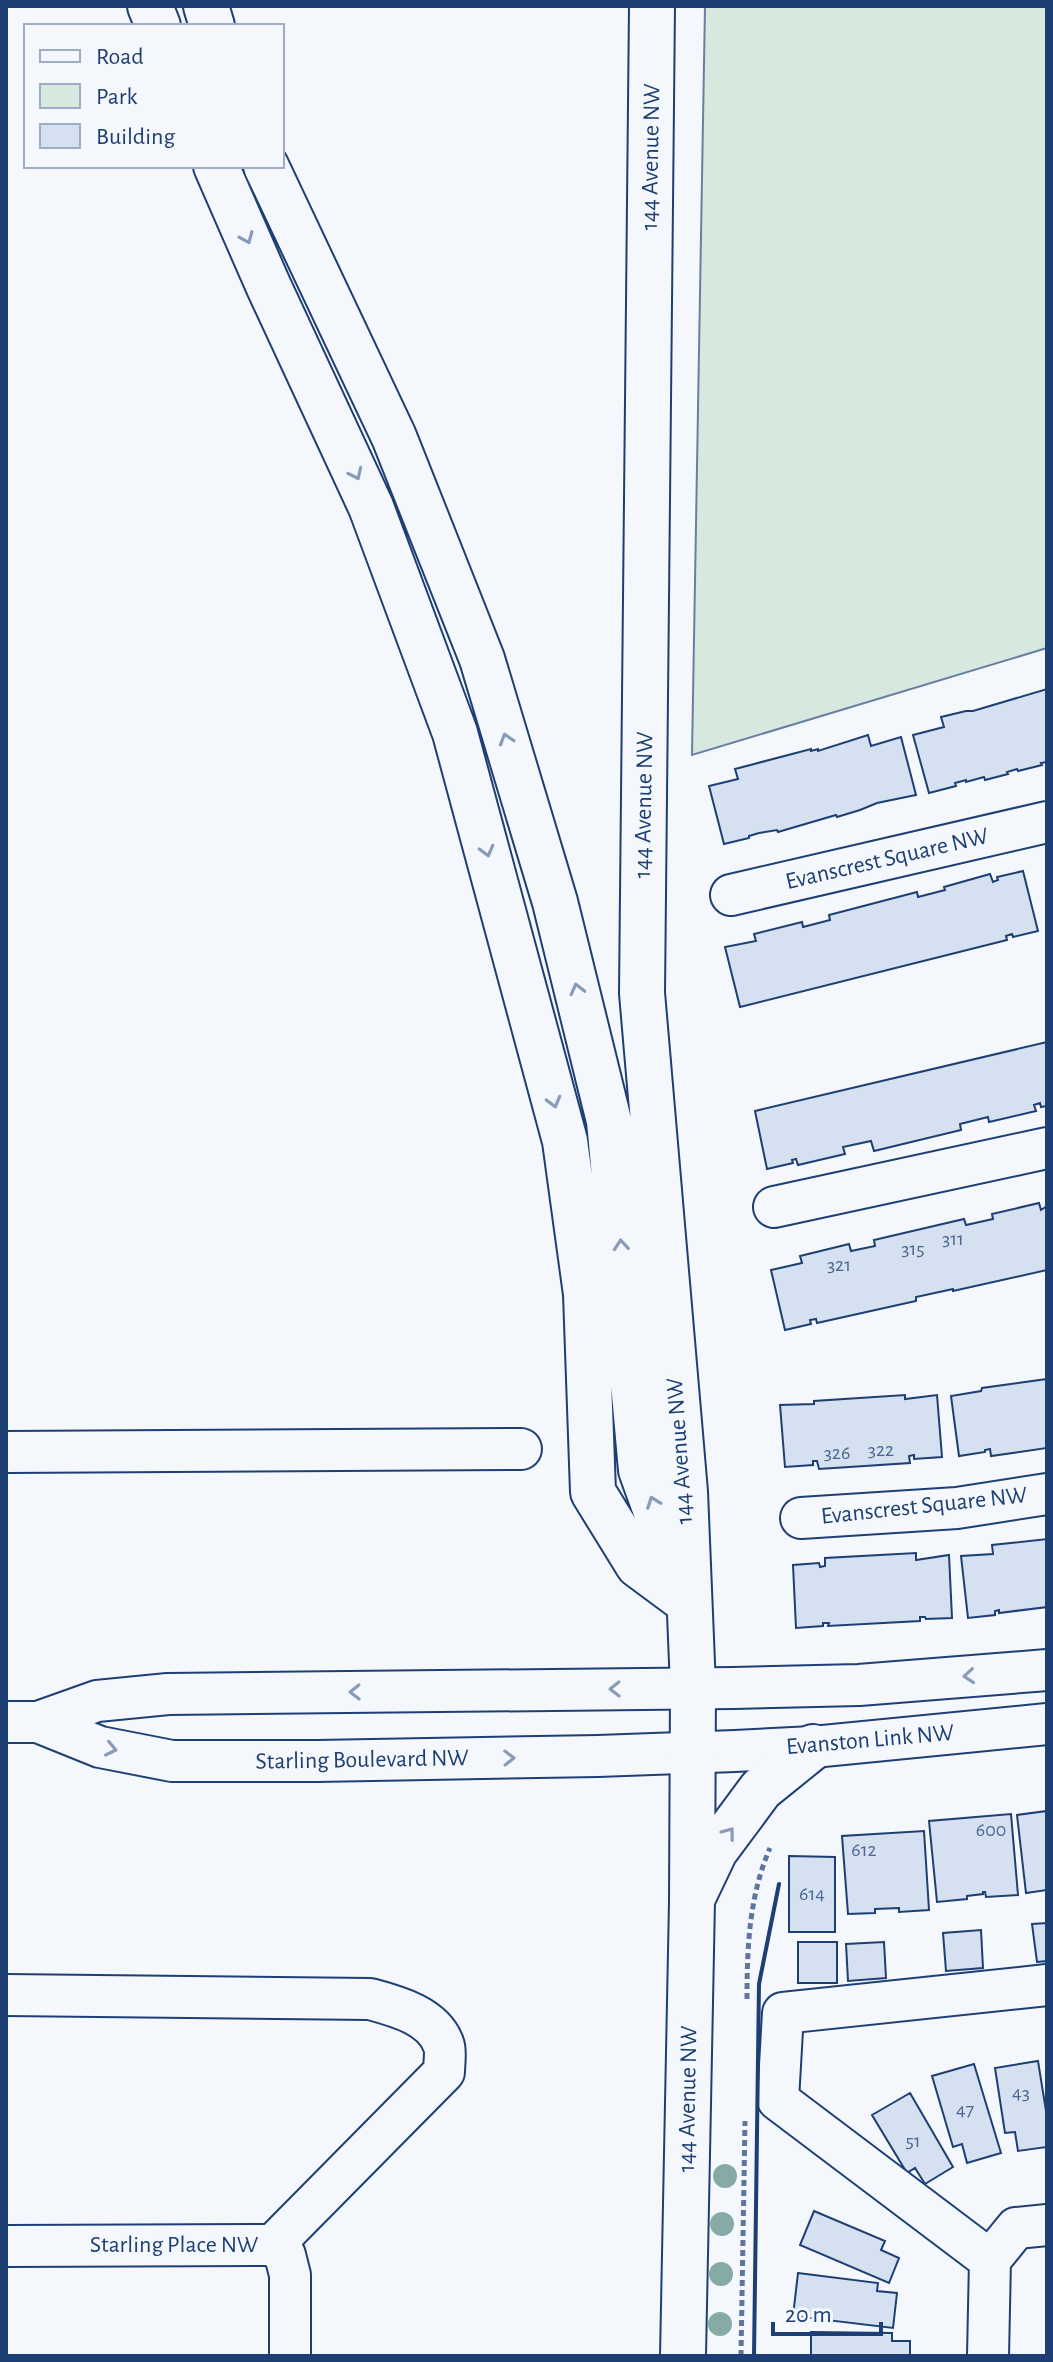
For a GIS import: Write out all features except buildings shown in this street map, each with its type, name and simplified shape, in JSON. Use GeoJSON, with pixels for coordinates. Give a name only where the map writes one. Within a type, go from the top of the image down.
{"type":"FeatureCollection","features":[{"type":"Feature","properties":{"kind":"main road","name":"144 Avenue NW"},"geometry":{"type":"LineString","coordinates":[[652,6],[642,993],[685,1492],[693,1687],[683,2356]]}},
{"type":"Feature","properties":{"kind":"main road"},"geometry":{"type":"LineString","coordinates":[[217,168],[371,507],[455,733],[565,1141],[586,1294],[593,1492],[638,1565],[688,1602]]}},
{"type":"Feature","properties":{"kind":"main road","name":"144 Avenue NW"},"geometry":{"type":"LineString","coordinates":[[267,168],[394,437],[482,659],[555,902],[609,1121],[641,1470],[688,1602]]}},
{"type":"Feature","properties":{"kind":"main road"},"geometry":{"type":"LineString","coordinates":[[692,1901],[715,1851],[761,1789],[813,1747]]}},
{"type":"Feature","properties":{"kind":"street","name":"Evanscrest Square NW"},"geometry":{"type":"LineString","coordinates":[[731,895],[1046,829]]}},
{"type":"Feature","properties":{"kind":"street"},"geometry":{"type":"LineString","coordinates":[[774,1207],[1047,1148]]}},
{"type":"Feature","properties":{"kind":"street"},"geometry":{"type":"LineString","coordinates":[[6,1452],[521,1449]]}},
{"type":"Feature","properties":{"kind":"street","name":"Evanscrest Square NW"},"geometry":{"type":"LineString","coordinates":[[801,1518],[957,1508],[1047,1494]]}},
{"type":"Feature","properties":{"kind":"street"},"geometry":{"type":"LineString","coordinates":[[693,1687],[859,1685],[1047,1670]]}},
{"type":"Feature","properties":{"kind":"street","name":"Starling Boulevard NW"},"geometry":{"type":"LineString","coordinates":[[22,1722],[97,1701],[168,1694],[693,1687]]}},
{"type":"Feature","properties":{"kind":"street","name":"Starling Boulevard NW"},"geometry":{"type":"LineString","coordinates":[[22,1722],[100,1747],[172,1761],[317,1761],[692,1752]]}},
{"type":"Feature","properties":{"kind":"street","name":"Evanston Link NW"},"geometry":{"type":"LineString","coordinates":[[692,1752],[813,1747],[1047,1724]]}},
{"type":"Feature","properties":{"kind":"street"},"geometry":{"type":"LineString","coordinates":[[990,2260],[778,2100],[783,2013],[1047,1985]]}},
{"type":"Feature","properties":{"kind":"street"},"geometry":{"type":"LineString","coordinates":[[6,1995],[370,1999],[395,2005],[436,2030],[445,2048],[444,2072],[273,2245]]}},
{"type":"Feature","properties":{"kind":"street"},"geometry":{"type":"LineString","coordinates":[[988,2356],[990,2260],[1016,2228],[1047,2225]]}},
{"type":"Feature","properties":{"kind":"street","name":"Starling Place NW"},"geometry":{"type":"LineString","coordinates":[[6,2246],[273,2245],[285,2255],[290,2275],[290,2356]]}},
{"type":"Feature","properties":{"kind":"green space"},"geometry":{"type":"Polygon","coordinates":[[[705,6],[1047,6],[1047,648],[692,755],[705,6]]]}},
{"type":"Feature","properties":{"kind":"wall"},"geometry":{"type":"LineString","coordinates":[[754,2356],[759,1984],[779,1884]]}}]}
